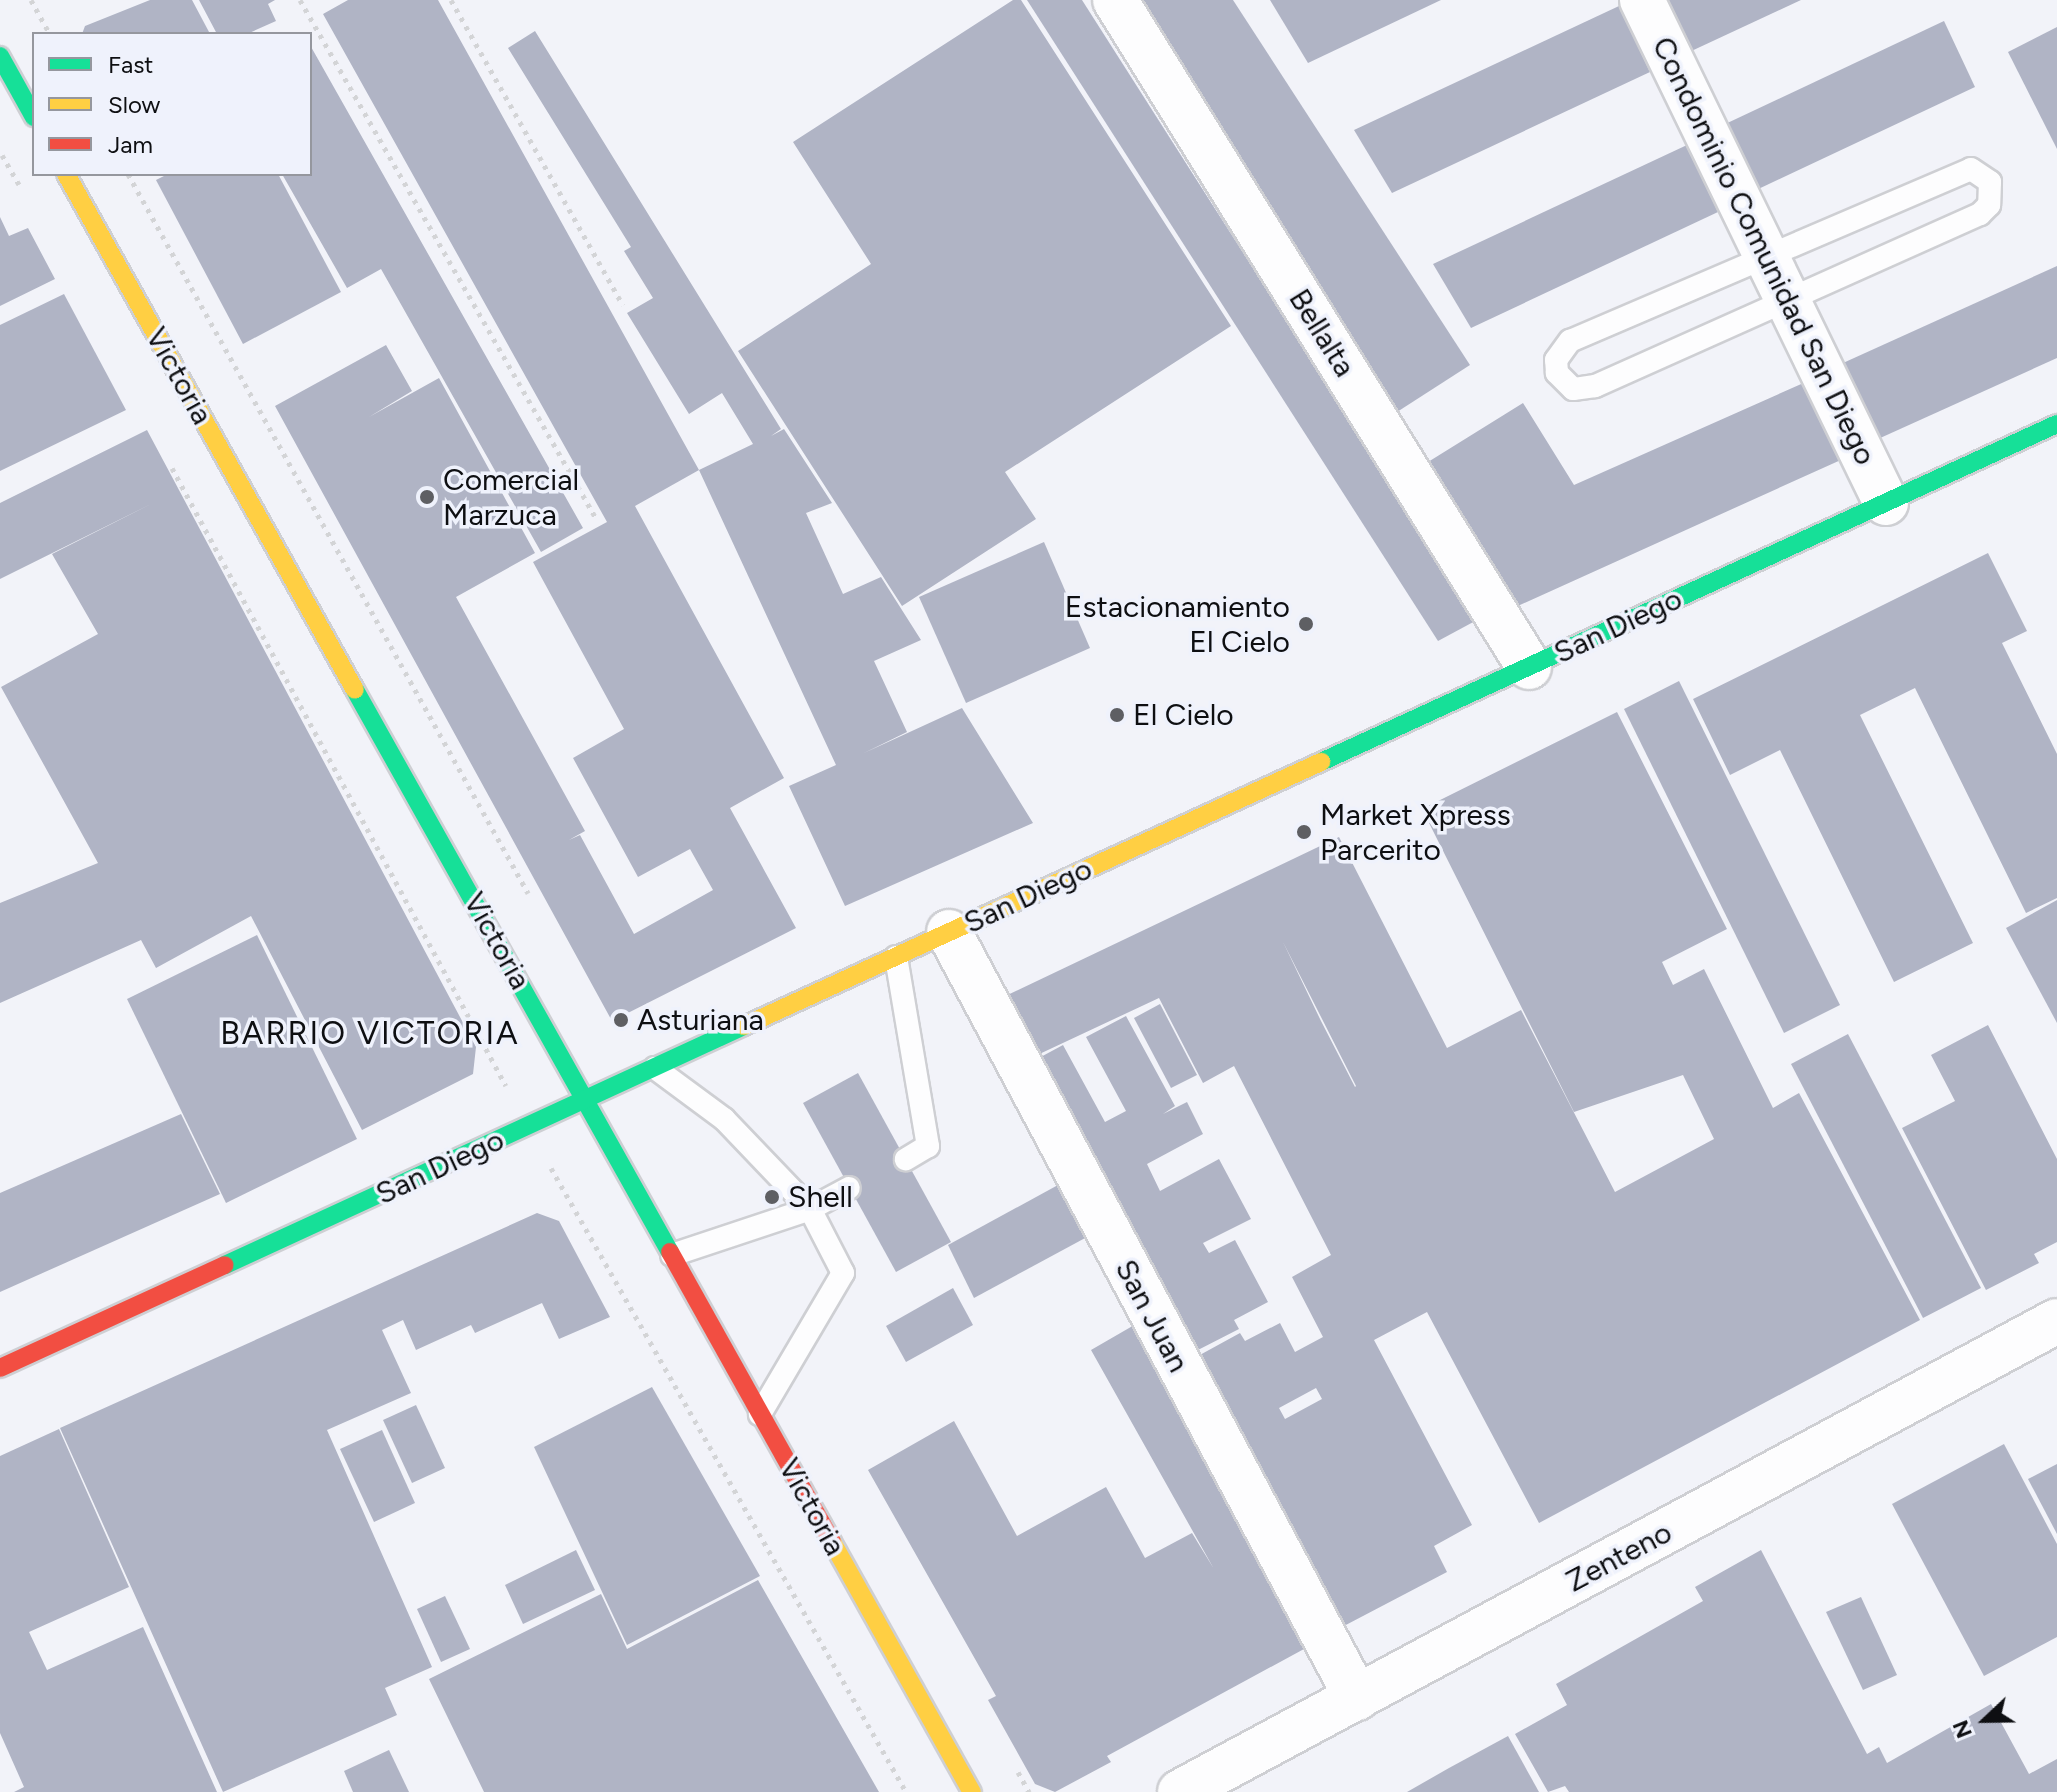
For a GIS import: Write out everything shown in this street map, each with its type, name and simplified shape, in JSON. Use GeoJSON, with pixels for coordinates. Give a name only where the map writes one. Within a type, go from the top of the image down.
{"type":"FeatureCollection","features":[{"type":"Feature","properties":{"kind":"main road"},"geometry":{"type":"LineString","coordinates":[[0,56],[32,113]]}},
{"type":"Feature","properties":{"kind":"main road","name":"Victoria"},"geometry":{"type":"LineString","coordinates":[[67,176],[972,1792]]}},
{"type":"Feature","properties":{"kind":"main road","name":"San Diego"},"geometry":{"type":"LineString","coordinates":[[0,1368],[2057,424]]}},
{"type":"Feature","properties":{"kind":"street","name":"Bellalta"},"geometry":{"type":"LineString","coordinates":[[1115,0],[1529,667]]}},
{"type":"Feature","properties":{"kind":"street","name":"Condominio Comunidad San Diego"},"geometry":{"type":"LineString","coordinates":[[1642,0],[1886,503]]}},
{"type":"Feature","properties":{"kind":"street","name":"San Juan"},"geometry":{"type":"LineString","coordinates":[[949,932],[1357,1698]]}},
{"type":"Feature","properties":{"kind":"street","name":"Zenteno"},"geometry":{"type":"LineString","coordinates":[[1180,1792],[2057,1321]]}},
{"type":"Feature","properties":{"kind":"lane"},"geometry":{"type":"LineString","coordinates":[[1971,169],[1990,182],[1989,205],[1980,214],[1787,300],[1585,390],[1573,389],[1557,373],[1556,360],[1570,341],[1959,170],[1971,169]]}},
{"type":"Feature","properties":{"kind":"lane"},"geometry":{"type":"LineString","coordinates":[[896,957],[928,1146],[906,1159]]}},
{"type":"Feature","properties":{"kind":"lane"},"geometry":{"type":"LineString","coordinates":[[655,1068],[724,1119],[810,1209],[843,1273],[760,1414]]}},
{"type":"Feature","properties":{"kind":"lane"},"geometry":{"type":"LineString","coordinates":[[672,1255],[810,1209],[849,1188]]}},
{"type":"Feature","properties":{"kind":"path"},"geometry":{"type":"LineString","coordinates":[[31,0],[49,32]]}},
{"type":"Feature","properties":{"kind":"path"},"geometry":{"type":"LineString","coordinates":[[300,0],[597,520]]}},
{"type":"Feature","properties":{"kind":"path"},"geometry":{"type":"LineString","coordinates":[[451,0],[623,305]]}},
{"type":"Feature","properties":{"kind":"path"},"geometry":{"type":"LineString","coordinates":[[0,150],[23,192]]}},
{"type":"Feature","properties":{"kind":"path"},"geometry":{"type":"LineString","coordinates":[[165,456],[528,1126],[906,1792]]}},
{"type":"Feature","properties":{"kind":"building"},"geometry":{"type":"Polygon","coordinates":[[[150,0],[192,0],[209,32],[83,32],[85,26],[150,0]]]}},
{"type":"Feature","properties":{"kind":"building"},"geometry":{"type":"Polygon","coordinates":[[[199,0],[275,0],[268,4],[276,21],[251,32],[216,32],[199,0]]]}},
{"type":"Feature","properties":{"kind":"building"},"geometry":{"type":"Polygon","coordinates":[[[348,0],[438,0],[699,470],[635,506],[784,778],[730,808],[796,928],[612,1021],[275,406],[386,345],[412,391],[369,417],[439,378],[535,553],[456,597],[585,831],[569,840],[580,835],[634,934],[713,890],[690,849],[638,877],[573,758],[624,729],[533,562],[607,522],[323,14],[348,0]]]}},
{"type":"Feature","properties":{"kind":"building"},"geometry":{"type":"Polygon","coordinates":[[[1013,0],[1021,0],[1231,326],[1005,472],[1036,519],[902,606],[738,351],[871,264],[793,142],[1013,0]]]}},
{"type":"Feature","properties":{"kind":"building"},"geometry":{"type":"Polygon","coordinates":[[[1027,0],[1082,0],[1477,620],[1438,641],[1027,0]]]}},
{"type":"Feature","properties":{"kind":"building"},"geometry":{"type":"Polygon","coordinates":[[[1130,0],[1233,0],[1470,365],[1397,412],[1130,0]]]}},
{"type":"Feature","properties":{"kind":"building"},"geometry":{"type":"Polygon","coordinates":[[[1270,0],[1441,0],[1308,63],[1270,0]]]}},
{"type":"Feature","properties":{"kind":"building"},"geometry":{"type":"Polygon","coordinates":[[[1660,0],[1801,0],[1685,54],[1660,0]]]}},
{"type":"Feature","properties":{"kind":"building"},"geometry":{"type":"Polygon","coordinates":[[[1619,6],[1650,72],[1392,193],[1354,130],[1619,6]]]}},
{"type":"Feature","properties":{"kind":"building"},"geometry":{"type":"Polygon","coordinates":[[[1944,21],[1975,87],[1752,192],[1721,126],[1944,21]]]}},
{"type":"Feature","properties":{"kind":"building"},"geometry":{"type":"Polygon","coordinates":[[[2057,27],[2057,149],[2008,52],[2057,27]]]}},
{"type":"Feature","properties":{"kind":"building"},"geometry":{"type":"Polygon","coordinates":[[[535,31],[781,429],[771,436],[784,429],[832,503],[806,513],[843,594],[881,577],[921,640],[874,661],[907,732],[864,753],[962,708],[1033,823],[845,906],[789,786],[836,765],[699,470],[753,444],[722,393],[689,414],[627,313],[653,298],[624,251],[631,247],[508,48],[535,31]]]}},
{"type":"Feature","properties":{"kind":"building"},"geometry":{"type":"Polygon","coordinates":[[[312,49],[583,528],[541,552],[381,269],[347,288],[283,176],[312,176],[312,49]]]}},
{"type":"Feature","properties":{"kind":"building"},"geometry":{"type":"Polygon","coordinates":[[[1687,145],[1718,212],[1471,328],[1433,264],[1687,145]]]}},
{"type":"Feature","properties":{"kind":"building"},"geometry":{"type":"Polygon","coordinates":[[[164,176],[279,176],[341,292],[243,344],[156,180],[164,176]]]}},
{"type":"Feature","properties":{"kind":"building"},"geometry":{"type":"Polygon","coordinates":[[[0,217],[9,236],[28,228],[55,279],[0,306],[0,217]]]}},
{"type":"Feature","properties":{"kind":"building"},"geometry":{"type":"Polygon","coordinates":[[[2057,266],[2057,358],[1878,439],[1843,363],[2057,266]]]}},
{"type":"Feature","properties":{"kind":"building"},"geometry":{"type":"Polygon","coordinates":[[[64,294],[126,410],[0,471],[0,325],[64,294]]]}},
{"type":"Feature","properties":{"kind":"building"},"geometry":{"type":"Polygon","coordinates":[[[1808,381],[1843,459],[1511,609],[1420,467],[1523,403],[1574,485],[1808,381]]]}},
{"type":"Feature","properties":{"kind":"building"},"geometry":{"type":"Polygon","coordinates":[[[147,430],[476,1047],[473,1074],[362,1130],[251,916],[156,968],[141,940],[0,1003],[0,903],[98,863],[1,687],[98,634],[52,554],[151,504],[0,579],[0,503],[147,430]]]}},
{"type":"Feature","properties":{"kind":"building"},"geometry":{"type":"Polygon","coordinates":[[[1044,542],[1090,648],[966,703],[919,597],[1044,542]]]}},
{"type":"Feature","properties":{"kind":"building"},"geometry":{"type":"Polygon","coordinates":[[[1988,553],[2027,631],[2002,643],[2057,754],[2057,898],[2026,913],[1915,688],[1860,715],[1973,943],[1894,982],[1780,750],[1730,775],[1693,699],[1988,553]]]}},
{"type":"Feature","properties":{"kind":"building"},"geometry":{"type":"Polygon","coordinates":[[[1679,681],[1840,1005],[1784,1033],[1624,709],[1679,681]]]}},
{"type":"Feature","properties":{"kind":"building"},"geometry":{"type":"Polygon","coordinates":[[[1617,712],[1727,929],[1662,962],[1673,985],[1704,969],[1773,1108],[1799,1093],[1920,1320],[1539,1523],[1427,1312],[1374,1340],[1472,1525],[1434,1546],[1447,1572],[1342,1627],[1198,1356],[1240,1333],[1245,1341],[1280,1323],[1295,1352],[1323,1337],[1292,1277],[1331,1255],[1234,1066],[1203,1083],[1159,998],[1033,1057],[999,999],[1339,837],[1447,1048],[1521,1010],[1615,1192],[1714,1139],[1683,1075],[1574,1112],[1422,809],[1617,712]],[[1283,942],[1321,1021],[1355,1087],[1356,1086],[1283,942]],[[1316,1388],[1279,1408],[1285,1419],[1322,1399],[1316,1388]]]}},
{"type":"Feature","properties":{"kind":"building"},"geometry":{"type":"Polygon","coordinates":[[[2057,900],[2057,1023],[2006,928],[2057,900]]]}},
{"type":"Feature","properties":{"kind":"building"},"geometry":{"type":"Polygon","coordinates":[[[257,935],[357,1139],[226,1203],[127,999],[257,935]]]}},
{"type":"Feature","properties":{"kind":"building"},"geometry":{"type":"Polygon","coordinates":[[[1160,1004],[1197,1075],[1171,1088],[1134,1018],[1160,1004]]]}},
{"type":"Feature","properties":{"kind":"building"},"geometry":{"type":"Polygon","coordinates":[[[1126,1016],[1175,1106],[1163,1114],[1187,1102],[1203,1134],[1147,1164],[1160,1191],[1219,1159],[1251,1219],[1203,1243],[1209,1253],[1235,1240],[1268,1302],[1234,1320],[1239,1329],[1196,1351],[1037,1059],[1063,1045],[1105,1122],[1126,1111],[1086,1037],[1126,1016]]]}},
{"type":"Feature","properties":{"kind":"building"},"geometry":{"type":"Polygon","coordinates":[[[1988,1025],[2057,1159],[2057,1242],[2034,1254],[2039,1263],[1986,1290],[1902,1128],[1955,1101],[1931,1055],[1988,1025]]]}},
{"type":"Feature","properties":{"kind":"building"},"geometry":{"type":"Polygon","coordinates":[[[1848,1034],[1981,1288],[1923,1318],[1791,1064],[1848,1034]]]}},
{"type":"Feature","properties":{"kind":"building"},"geometry":{"type":"Polygon","coordinates":[[[858,1073],[951,1242],[896,1272],[803,1103],[858,1073]]]}},
{"type":"Feature","properties":{"kind":"building"},"geometry":{"type":"Polygon","coordinates":[[[181,1114],[220,1194],[0,1292],[0,1193],[181,1114]]]}},
{"type":"Feature","properties":{"kind":"building"},"geometry":{"type":"Polygon","coordinates":[[[1058,1185],[1087,1237],[974,1298],[948,1245],[1058,1185]]]}},
{"type":"Feature","properties":{"kind":"building"},"geometry":{"type":"Polygon","coordinates":[[[537,1213],[559,1221],[610,1317],[559,1339],[542,1303],[475,1333],[471,1325],[416,1350],[403,1320],[382,1330],[411,1393],[327,1430],[432,1667],[385,1688],[397,1715],[223,1792],[60,1428],[537,1213]]]}},
{"type":"Feature","properties":{"kind":"building"},"geometry":{"type":"Polygon","coordinates":[[[953,1288],[973,1325],[906,1362],[886,1326],[953,1288]]]}},
{"type":"Feature","properties":{"kind":"building"},"geometry":{"type":"Polygon","coordinates":[[[1136,1324],[1315,1643],[1107,1756],[1111,1762],[1055,1792],[1035,1784],[988,1700],[996,1696],[868,1470],[954,1421],[1017,1536],[1106,1487],[1145,1558],[1192,1533],[1214,1569],[1091,1350],[1136,1324]]]}},
{"type":"Feature","properties":{"kind":"building"},"geometry":{"type":"Polygon","coordinates":[[[652,1387],[760,1576],[627,1645],[534,1447],[652,1387]]]}},
{"type":"Feature","properties":{"kind":"building"},"geometry":{"type":"Polygon","coordinates":[[[416,1405],[445,1468],[412,1483],[383,1420],[416,1405]]]}},
{"type":"Feature","properties":{"kind":"building"},"geometry":{"type":"Polygon","coordinates":[[[59,1429],[129,1587],[29,1632],[47,1670],[143,1627],[217,1792],[14,1792],[24,1787],[0,1733],[0,1456],[59,1429]]]}},
{"type":"Feature","properties":{"kind":"building"},"geometry":{"type":"Polygon","coordinates":[[[382,1430],[415,1503],[374,1522],[340,1449],[382,1430]]]}},
{"type":"Feature","properties":{"kind":"building"},"geometry":{"type":"Polygon","coordinates":[[[2004,1444],[2057,1544],[2057,1637],[1984,1676],[1892,1504],[2004,1444]]]}},
{"type":"Feature","properties":{"kind":"building"},"geometry":{"type":"Polygon","coordinates":[[[2057,1464],[2057,1534],[2028,1479],[2057,1464]]]}},
{"type":"Feature","properties":{"kind":"building"},"geometry":{"type":"Polygon","coordinates":[[[576,1550],[595,1590],[523,1624],[505,1585],[576,1550]]]}},
{"type":"Feature","properties":{"kind":"building"},"geometry":{"type":"Polygon","coordinates":[[[1761,1550],[1867,1754],[1879,1747],[1887,1763],[1991,1704],[2029,1774],[2057,1759],[2057,1792],[1569,1792],[1565,1786],[1548,1792],[1515,1734],[1567,1705],[1556,1684],[1703,1601],[1695,1587],[1761,1550]]]}},
{"type":"Feature","properties":{"kind":"building"},"geometry":{"type":"Polygon","coordinates":[[[758,1580],[879,1792],[484,1792],[429,1679],[601,1594],[627,1649],[758,1580]]]}},
{"type":"Feature","properties":{"kind":"building"},"geometry":{"type":"Polygon","coordinates":[[[445,1596],[470,1649],[441,1662],[417,1609],[445,1596]]]}},
{"type":"Feature","properties":{"kind":"building"},"geometry":{"type":"Polygon","coordinates":[[[1861,1597],[1897,1675],[1863,1690],[1826,1612],[1861,1597]]]}},
{"type":"Feature","properties":{"kind":"building"},"geometry":{"type":"Polygon","coordinates":[[[1508,1736],[1539,1792],[1407,1792],[1449,1768],[1508,1736]]]}},
{"type":"Feature","properties":{"kind":"building"},"geometry":{"type":"Polygon","coordinates":[[[389,1750],[409,1792],[353,1792],[344,1771],[389,1750]]]}},
{"type":"Feature","properties":{"kind":"traffic: fast"},"geometry":{"type":"LineString","coordinates":[[0,56],[32,113]]}},
{"type":"Feature","properties":{"kind":"traffic: fast"},"geometry":{"type":"LineString","coordinates":[[1321,762],[2057,424]]}},
{"type":"Feature","properties":{"kind":"traffic: fast"},"geometry":{"type":"LineString","coordinates":[[355,690],[670,1252]]}},
{"type":"Feature","properties":{"kind":"traffic: fast"},"geometry":{"type":"LineString","coordinates":[[225,1265],[744,1026]]}},
{"type":"Feature","properties":{"kind":"traffic: slow"},"geometry":{"type":"LineString","coordinates":[[67,176],[355,690]]}},
{"type":"Feature","properties":{"kind":"traffic: slow"},"geometry":{"type":"LineString","coordinates":[[744,1026],[1321,762]]}},
{"type":"Feature","properties":{"kind":"traffic: slow"},"geometry":{"type":"LineString","coordinates":[[832,1542],[972,1792]]}},
{"type":"Feature","properties":{"kind":"traffic: jam"},"geometry":{"type":"LineString","coordinates":[[670,1252],[832,1542]]}},
{"type":"Feature","properties":{"kind":"traffic: jam"},"geometry":{"type":"LineString","coordinates":[[0,1368],[225,1265]]}},
{"type":"Feature","properties":{"kind":"place","name":"Comercial Marzuca"},"geometry":{"type":"Point","coordinates":[427,497]}},
{"type":"Feature","properties":{"kind":"place","name":"Estacionamiento El Cielo"},"geometry":{"type":"Point","coordinates":[1306,624]}},
{"type":"Feature","properties":{"kind":"place","name":"El Cielo"},"geometry":{"type":"Point","coordinates":[1117,715]}},
{"type":"Feature","properties":{"kind":"place","name":"Market Xpress Parcerito"},"geometry":{"type":"Point","coordinates":[1304,832]}},
{"type":"Feature","properties":{"kind":"place","name":"Asturiana"},"geometry":{"type":"Point","coordinates":[621,1020]}},
{"type":"Feature","properties":{"kind":"place","name":"Shell"},"geometry":{"type":"Point","coordinates":[772,1197]}},
{"type":"Feature","properties":{"kind":"district","name":"BARRIO VICTORIA"},"geometry":{"type":"Point","coordinates":[370,1033]}}]}
